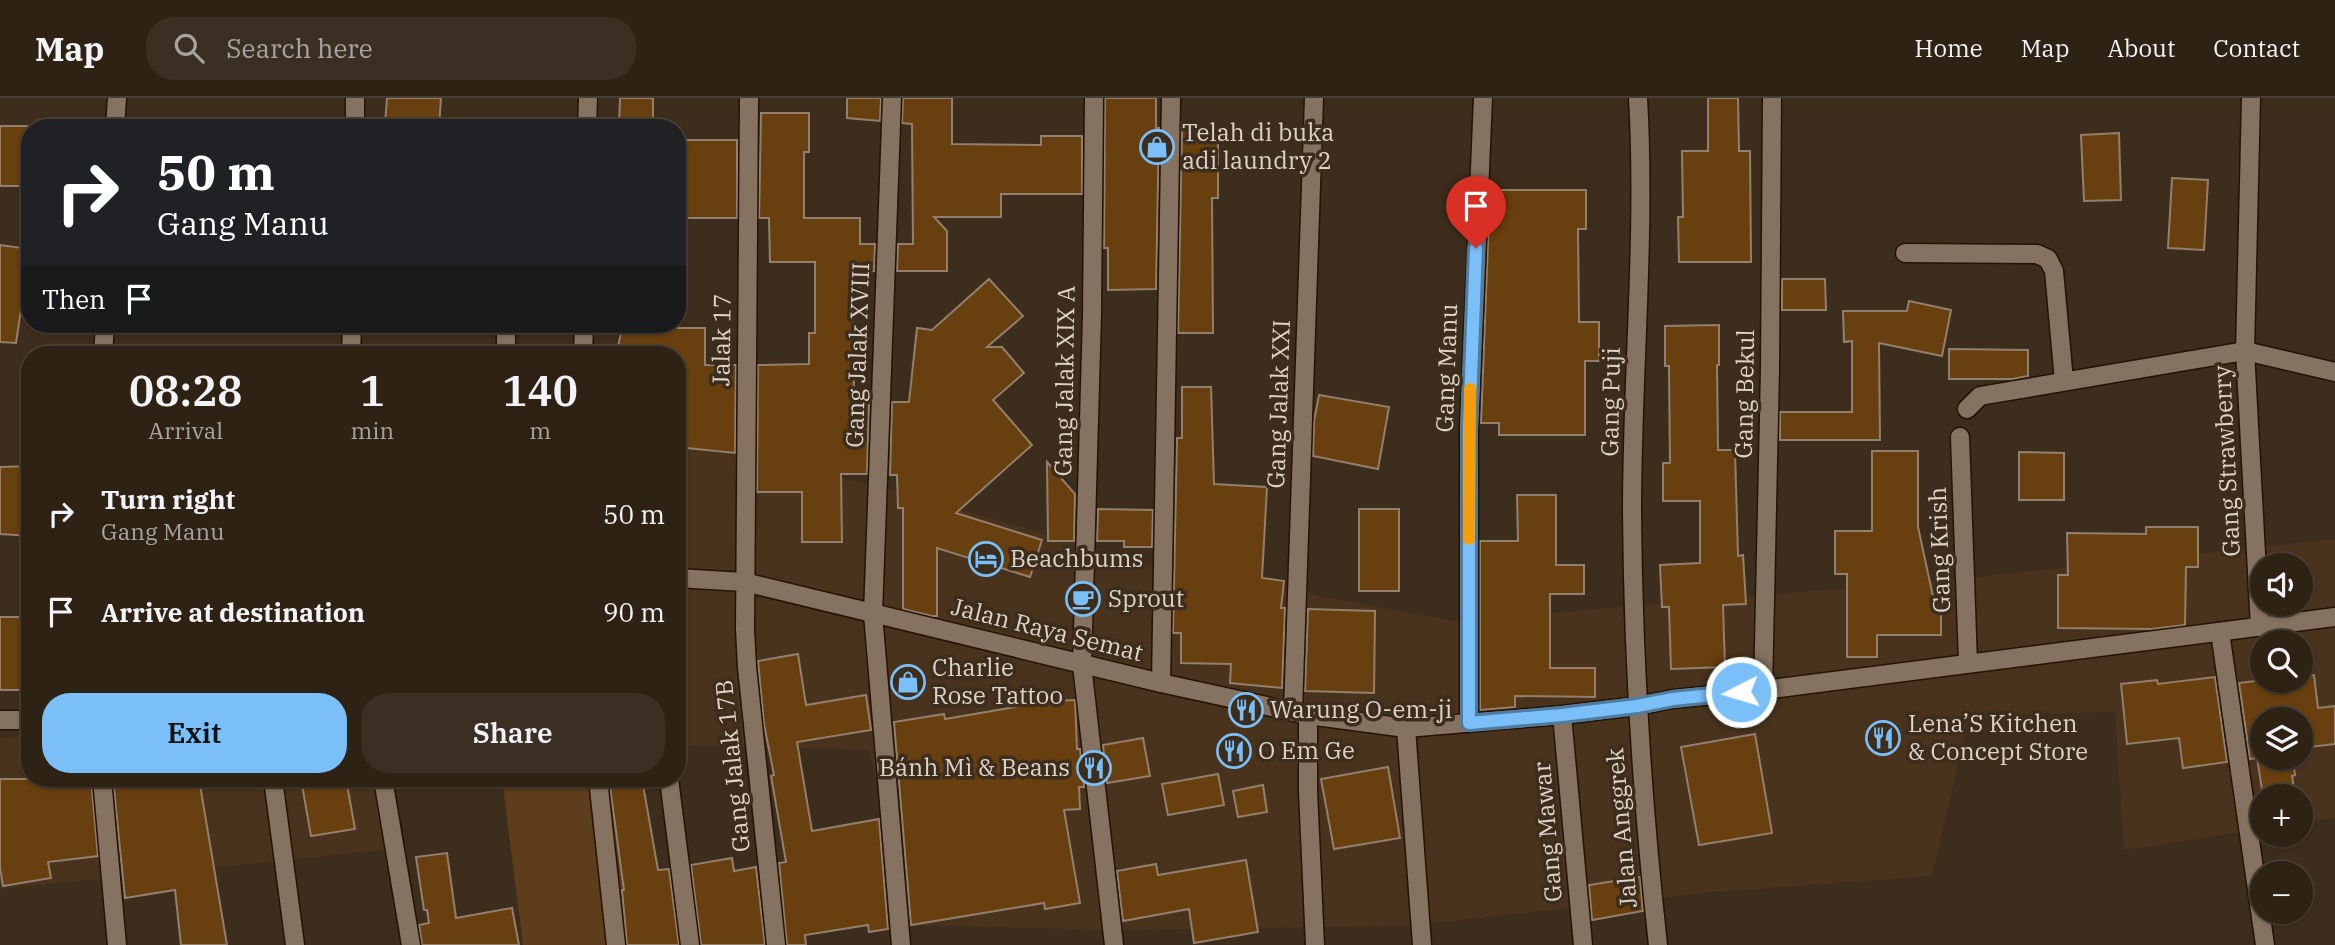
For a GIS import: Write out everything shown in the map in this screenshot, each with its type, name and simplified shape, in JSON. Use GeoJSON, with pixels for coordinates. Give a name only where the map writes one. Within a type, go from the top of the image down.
{"type":"FeatureCollection","features":[{"type":"Feature","properties":{"kind":"street"},"geometry":{"type":"LineString","coordinates":[[116,119],[117,98]]}},
{"type":"Feature","properties":{"kind":"street"},"geometry":{"type":"LineString","coordinates":[[355,98],[355,119]]}},
{"type":"Feature","properties":{"kind":"street"},"geometry":{"type":"LineString","coordinates":[[587,119],[588,98]]}},
{"type":"Feature","properties":{"kind":"street","name":"Jalak 17"},"geometry":{"type":"LineString","coordinates":[[744,582],[749,98]]}},
{"type":"Feature","properties":{"kind":"street","name":"Gang Jalak XVIII"},"geometry":{"type":"LineString","coordinates":[[892,98],[873,614],[901,945]]}},
{"type":"Feature","properties":{"kind":"street","name":"Gang Jalak XIX A"},"geometry":{"type":"LineString","coordinates":[[1094,98],[1092,315],[1082,664],[1114,945]]}},
{"type":"Feature","properties":{"kind":"street"},"geometry":{"type":"LineString","coordinates":[[1161,683],[1171,98]]}},
{"type":"Feature","properties":{"kind":"street","name":"Gang Jalak XXI"},"geometry":{"type":"LineString","coordinates":[[1314,98],[1301,713],[1308,791],[1315,945]]}},
{"type":"Feature","properties":{"kind":"street","name":"Gang Manu"},"geometry":{"type":"LineString","coordinates":[[1469,723],[1469,429],[1483,98]]}},
{"type":"Feature","properties":{"kind":"street","name":"Gang Puji"},"geometry":{"type":"LineString","coordinates":[[1637,706],[1632,510],[1638,278],[1638,98]]}},
{"type":"Feature","properties":{"kind":"street","name":"Gang Bekul"},"geometry":{"type":"LineString","coordinates":[[1763,690],[1770,370],[1772,98]]}},
{"type":"Feature","properties":{"kind":"street"},"geometry":{"type":"LineString","coordinates":[[2251,98],[2245,351],[2335,372]]}},
{"type":"Feature","properties":{"kind":"street"},"geometry":{"type":"LineString","coordinates":[[1905,253],[2037,254],[2048,259],[2054,271],[2064,381]]}},
{"type":"Feature","properties":{"kind":"street","name":"Gang Strawberry"},"geometry":{"type":"LineString","coordinates":[[1967,410],[1980,396],[2245,351],[2260,627]]}},
{"type":"Feature","properties":{"kind":"street","name":"Gang Krish"},"geometry":{"type":"LineString","coordinates":[[1960,436],[1968,663]]}},
{"type":"Feature","properties":{"kind":"street","name":"Jalan Raya Semat"},"geometry":{"type":"LineString","coordinates":[[686,579],[744,582],[799,593],[873,614],[1161,683],[1301,713],[1406,728],[1562,715],[2335,617]]}},
{"type":"Feature","properties":{"kind":"street","name":"Gang Jalak 17B"},"geometry":{"type":"LineString","coordinates":[[744,582],[747,667],[776,945]]}},
{"type":"Feature","properties":{"kind":"street"},"geometry":{"type":"LineString","coordinates":[[2220,632],[2265,945]]}},
{"type":"Feature","properties":{"kind":"street","name":"Jalan Anggrek"},"geometry":{"type":"LineString","coordinates":[[1637,706],[1658,945]]}},
{"type":"Feature","properties":{"kind":"street","name":"Gang Mawar"},"geometry":{"type":"LineString","coordinates":[[1562,715],[1583,945]]}},
{"type":"Feature","properties":{"kind":"street"},"geometry":{"type":"LineString","coordinates":[[0,720],[21,720]]}},
{"type":"Feature","properties":{"kind":"street"},"geometry":{"type":"LineString","coordinates":[[1406,728],[1422,945]]}},
{"type":"Feature","properties":{"kind":"street"},"geometry":{"type":"LineString","coordinates":[[103,787],[117,945]]}},
{"type":"Feature","properties":{"kind":"street"},"geometry":{"type":"LineString","coordinates":[[274,787],[295,945]]}},
{"type":"Feature","properties":{"kind":"street"},"geometry":{"type":"LineString","coordinates":[[384,787],[411,945]]}},
{"type":"Feature","properties":{"kind":"street"},"geometry":{"type":"LineString","coordinates":[[599,787],[616,945]]}},
{"type":"Feature","properties":{"kind":"street"},"geometry":{"type":"LineString","coordinates":[[670,787],[690,945]]}},
{"type":"Feature","properties":{"kind":"shaded area"},"geometry":{"type":"Polygon","coordinates":[[[686,444],[881,487],[1156,566],[1455,621],[1968,578],[2335,539],[2335,818],[2313,821],[2313,784],[2250,784],[2250,831],[2124,850],[2115,712],[1970,715],[1932,876],[1714,892],[1405,926],[1111,930],[911,925],[869,750],[686,745],[686,444]]]}},
{"type":"Feature","properties":{"kind":"shaded area"},"geometry":{"type":"Polygon","coordinates":[[[21,736],[21,787],[384,787],[393,849],[0,889],[0,738],[21,736]]]}},
{"type":"Feature","properties":{"kind":"shaded area"},"geometry":{"type":"Polygon","coordinates":[[[503,787],[630,787],[631,945],[523,945],[503,787]]]}},
{"type":"Feature","properties":{"kind":"building"},"geometry":{"type":"Polygon","coordinates":[[[387,98],[441,98],[440,119],[385,119],[387,98]]]}},
{"type":"Feature","properties":{"kind":"building"},"geometry":{"type":"Polygon","coordinates":[[[620,98],[653,98],[653,119],[619,119],[620,98]]]}},
{"type":"Feature","properties":{"kind":"building"},"geometry":{"type":"Polygon","coordinates":[[[847,98],[881,98],[880,121],[847,118],[847,98]]]}},
{"type":"Feature","properties":{"kind":"building"},"geometry":{"type":"Polygon","coordinates":[[[903,98],[952,98],[952,144],[1041,145],[1041,136],[1082,136],[1082,194],[1001,194],[1001,217],[934,217],[947,231],[947,271],[897,271],[898,244],[913,244],[912,124],[902,123],[903,98]]]}},
{"type":"Feature","properties":{"kind":"building"},"geometry":{"type":"Polygon","coordinates":[[[1105,98],[1156,98],[1156,128],[1159,128],[1156,289],[1108,290],[1108,248],[1104,248],[1105,98]]]}},
{"type":"Feature","properties":{"kind":"building"},"geometry":{"type":"Polygon","coordinates":[[[1708,98],[1738,98],[1739,151],[1750,151],[1751,262],[1679,262],[1678,217],[1683,217],[1682,151],[1708,151],[1708,98]]]}},
{"type":"Feature","properties":{"kind":"building"},"geometry":{"type":"Polygon","coordinates":[[[761,113],[809,113],[809,152],[804,152],[804,218],[860,218],[860,244],[875,244],[874,271],[860,272],[860,291],[853,291],[854,402],[869,402],[867,474],[841,474],[842,542],[802,542],[802,492],[757,492],[758,365],[809,364],[809,333],[815,333],[815,262],[770,262],[769,218],[759,218],[761,113]]]}},
{"type":"Feature","properties":{"kind":"building"},"geometry":{"type":"Polygon","coordinates":[[[0,126],[21,126],[21,186],[0,186],[0,126]]]}},
{"type":"Feature","properties":{"kind":"building"},"geometry":{"type":"Polygon","coordinates":[[[1182,128],[1218,128],[1218,198],[1212,198],[1213,333],[1178,333],[1182,128]]]}},
{"type":"Feature","properties":{"kind":"building"},"geometry":{"type":"Polygon","coordinates":[[[2119,133],[2121,200],[2084,201],[2081,135],[2119,133]]]}},
{"type":"Feature","properties":{"kind":"building"},"geometry":{"type":"Polygon","coordinates":[[[686,140],[737,140],[737,218],[686,218],[686,140]]]}},
{"type":"Feature","properties":{"kind":"building"},"geometry":{"type":"Polygon","coordinates":[[[2172,178],[2208,180],[2204,250],[2168,248],[2172,178]]]}},
{"type":"Feature","properties":{"kind":"building"},"geometry":{"type":"Polygon","coordinates":[[[1490,190],[1586,190],[1586,229],[1578,229],[1579,322],[1599,322],[1599,361],[1585,361],[1585,435],[1499,435],[1499,423],[1481,423],[1490,190]]]}},
{"type":"Feature","properties":{"kind":"building"},"geometry":{"type":"Polygon","coordinates":[[[0,245],[21,248],[21,309],[16,343],[0,342],[0,245]]]}},
{"type":"Feature","properties":{"kind":"building"},"geometry":{"type":"Polygon","coordinates":[[[989,279],[1023,316],[987,347],[1002,347],[1024,373],[993,400],[1032,445],[956,513],[1042,540],[1030,577],[937,548],[937,616],[932,616],[903,609],[903,508],[898,508],[897,475],[890,475],[892,402],[909,402],[917,328],[932,330],[989,279]]]}},
{"type":"Feature","properties":{"kind":"building"},"geometry":{"type":"Polygon","coordinates":[[[1782,279],[1825,279],[1826,310],[1782,310],[1782,279]]]}},
{"type":"Feature","properties":{"kind":"building"},"geometry":{"type":"Polygon","coordinates":[[[1909,301],[1951,310],[1942,356],[1879,343],[1880,440],[1780,440],[1780,412],[1852,412],[1852,341],[1844,342],[1843,311],[1907,311],[1909,301]]]}},
{"type":"Feature","properties":{"kind":"building"},"geometry":{"type":"Polygon","coordinates":[[[1719,325],[1718,450],[1735,450],[1738,556],[1743,555],[1746,604],[1723,605],[1725,667],[1671,669],[1669,607],[1662,607],[1660,565],[1700,563],[1700,501],[1663,501],[1663,463],[1670,463],[1669,366],[1665,366],[1665,326],[1719,325]]]}},
{"type":"Feature","properties":{"kind":"building"},"geometry":{"type":"Polygon","coordinates":[[[686,328],[705,328],[705,365],[736,365],[735,453],[686,448],[686,346],[618,346],[621,333],[686,333],[686,328]]]}},
{"type":"Feature","properties":{"kind":"building"},"geometry":{"type":"Polygon","coordinates":[[[1949,349],[2028,350],[2028,376],[2012,379],[1949,379],[1949,349]]]}},
{"type":"Feature","properties":{"kind":"building"},"geometry":{"type":"Polygon","coordinates":[[[1182,387],[1211,387],[1214,484],[1267,487],[1262,578],[1284,581],[1281,608],[1285,608],[1282,688],[1230,683],[1231,664],[1181,663],[1181,633],[1173,633],[1177,438],[1182,438],[1182,387]]]}},
{"type":"Feature","properties":{"kind":"building"},"geometry":{"type":"Polygon","coordinates":[[[1319,395],[1389,407],[1378,469],[1313,456],[1314,421],[1319,395]]]}},
{"type":"Feature","properties":{"kind":"building"},"geometry":{"type":"Polygon","coordinates":[[[1872,451],[1918,451],[1918,527],[1934,601],[1941,601],[1941,635],[1877,635],[1877,657],[1847,657],[1847,574],[1835,574],[1835,531],[1872,531],[1872,451]]]}},
{"type":"Feature","properties":{"kind":"building"},"geometry":{"type":"Polygon","coordinates":[[[2019,452],[2064,453],[2064,500],[2019,500],[2019,452]]]}},
{"type":"Feature","properties":{"kind":"building"},"geometry":{"type":"Polygon","coordinates":[[[1047,462],[1075,494],[1074,541],[1048,541],[1047,462]]]}},
{"type":"Feature","properties":{"kind":"building"},"geometry":{"type":"Polygon","coordinates":[[[21,466],[21,535],[0,534],[0,467],[21,466]]]}},
{"type":"Feature","properties":{"kind":"building"},"geometry":{"type":"Polygon","coordinates":[[[1517,495],[1556,495],[1556,565],[1584,565],[1584,594],[1550,594],[1550,668],[1595,668],[1595,697],[1515,696],[1515,707],[1480,710],[1480,541],[1518,541],[1517,495]]]}},
{"type":"Feature","properties":{"kind":"building"},"geometry":{"type":"Polygon","coordinates":[[[1098,509],[1153,510],[1152,547],[1124,547],[1124,541],[1097,541],[1098,509]]]}},
{"type":"Feature","properties":{"kind":"building"},"geometry":{"type":"Polygon","coordinates":[[[1359,509],[1399,509],[1399,591],[1359,591],[1359,509]]]}},
{"type":"Feature","properties":{"kind":"building"},"geometry":{"type":"Polygon","coordinates":[[[2146,527],[2198,527],[2198,567],[2186,567],[2185,625],[2152,629],[2058,628],[2058,575],[2068,575],[2067,533],[2146,534],[2146,527]]]}},
{"type":"Feature","properties":{"kind":"building"},"geometry":{"type":"Polygon","coordinates":[[[1308,609],[1375,611],[1374,693],[1305,691],[1308,609]]]}},
{"type":"Feature","properties":{"kind":"building"},"geometry":{"type":"Polygon","coordinates":[[[0,617],[21,617],[21,690],[0,690],[0,617]]]}},
{"type":"Feature","properties":{"kind":"building"},"geometry":{"type":"Polygon","coordinates":[[[798,654],[806,705],[866,695],[871,730],[797,742],[812,831],[879,819],[888,929],[869,932],[868,925],[805,935],[806,945],[787,945],[779,863],[786,862],[771,776],[774,775],[764,724],[758,661],[798,654]]]}},
{"type":"Feature","properties":{"kind":"building"},"geometry":{"type":"Polygon","coordinates":[[[2313,675],[2318,708],[2335,706],[2335,744],[2313,747],[2313,707],[2250,707],[2250,759],[2239,683],[2250,682],[2250,693],[2313,693],[2313,675]]]}},
{"type":"Feature","properties":{"kind":"building"},"geometry":{"type":"Polygon","coordinates":[[[2215,677],[2227,762],[2183,768],[2179,738],[2127,744],[2121,684],[2157,680],[2158,684],[2215,677]]]}},
{"type":"Feature","properties":{"kind":"building"},"geometry":{"type":"Polygon","coordinates":[[[1075,700],[1077,749],[1080,749],[1084,787],[1079,787],[1080,809],[1064,810],[1080,903],[1045,909],[1044,903],[911,925],[894,722],[944,714],[945,719],[1032,702],[1075,700]]]}},
{"type":"Feature","properties":{"kind":"building"},"geometry":{"type":"Polygon","coordinates":[[[1755,734],[1772,833],[1699,845],[1681,747],[1755,734]]]}},
{"type":"Feature","properties":{"kind":"building"},"geometry":{"type":"Polygon","coordinates":[[[1143,738],[1150,776],[1107,783],[1103,745],[1143,738]]]}},
{"type":"Feature","properties":{"kind":"building"},"geometry":{"type":"Polygon","coordinates":[[[1388,767],[1400,838],[1334,849],[1321,779],[1388,767]]]}},
{"type":"Feature","properties":{"kind":"building"},"geometry":{"type":"Polygon","coordinates":[[[2259,770],[2294,770],[2293,784],[2261,784],[2259,770]]]}},
{"type":"Feature","properties":{"kind":"building"},"geometry":{"type":"Polygon","coordinates":[[[1218,774],[1224,805],[1168,815],[1162,784],[1218,774]]]}},
{"type":"Feature","properties":{"kind":"building"},"geometry":{"type":"Polygon","coordinates":[[[0,779],[21,779],[21,787],[92,787],[98,856],[48,862],[51,878],[3,886],[0,868],[0,779]]]}},
{"type":"Feature","properties":{"kind":"building"},"geometry":{"type":"Polygon","coordinates":[[[1263,785],[1267,812],[1238,817],[1233,791],[1263,785]]]}},
{"type":"Feature","properties":{"kind":"building"},"geometry":{"type":"Polygon","coordinates":[[[114,787],[200,787],[227,945],[181,945],[175,890],[125,898],[114,787]]]}},
{"type":"Feature","properties":{"kind":"building"},"geometry":{"type":"Polygon","coordinates":[[[302,787],[347,787],[355,829],[311,836],[302,787]]]}},
{"type":"Feature","properties":{"kind":"building"},"geometry":{"type":"Polygon","coordinates":[[[610,787],[643,787],[658,870],[669,869],[679,945],[627,945],[624,890],[610,787]]]}},
{"type":"Feature","properties":{"kind":"building"},"geometry":{"type":"Polygon","coordinates":[[[447,853],[456,918],[512,908],[519,945],[422,945],[419,925],[429,923],[427,910],[424,910],[416,857],[447,853]]]}},
{"type":"Feature","properties":{"kind":"building"},"geometry":{"type":"Polygon","coordinates":[[[732,858],[734,871],[756,867],[765,945],[701,945],[691,865],[732,858]]]}},
{"type":"Feature","properties":{"kind":"building"},"geometry":{"type":"Polygon","coordinates":[[[1246,860],[1258,932],[1194,943],[1189,909],[1123,921],[1117,871],[1156,864],[1158,875],[1246,860]]]}},
{"type":"Feature","properties":{"kind":"building"},"geometry":{"type":"Polygon","coordinates":[[[1640,877],[1643,911],[1592,920],[1589,885],[1640,877]]]}},
{"type":"Feature","properties":{"kind":"slow traffic"},"geometry":{"type":"LineString","coordinates":[[1469,539],[1470,389]]}},
{"type":"Feature","properties":{"kind":"place","name":"Telah di buka adi laundry 2"},"geometry":{"type":"Point","coordinates":[1157,147]}},
{"type":"Feature","properties":{"kind":"place","name":"Beachbums"},"geometry":{"type":"Point","coordinates":[986,559]}},
{"type":"Feature","properties":{"kind":"place","name":"Sprout"},"geometry":{"type":"Point","coordinates":[1083,599]}},
{"type":"Feature","properties":{"kind":"place","name":"Charlie Rose Tattoo"},"geometry":{"type":"Point","coordinates":[908,682]}},
{"type":"Feature","properties":{"kind":"place","name":"Warung O-em-ji"},"geometry":{"type":"Point","coordinates":[1246,710]}},
{"type":"Feature","properties":{"kind":"place","name":"Lena’S Kitchen & Concept Store"},"geometry":{"type":"Point","coordinates":[1883,738]}},
{"type":"Feature","properties":{"kind":"place","name":"O Em Ge"},"geometry":{"type":"Point","coordinates":[1234,751]}},
{"type":"Feature","properties":{"kind":"place","name":"Bánh Mì & Beans"},"geometry":{"type":"Point","coordinates":[1094,768]}},
{"type":"Feature","properties":{"kind":"route"},"geometry":{"type":"LineString","coordinates":[[1476,248],[1469,429],[1469,723],[1562,715],[1741,692]]}}]}
